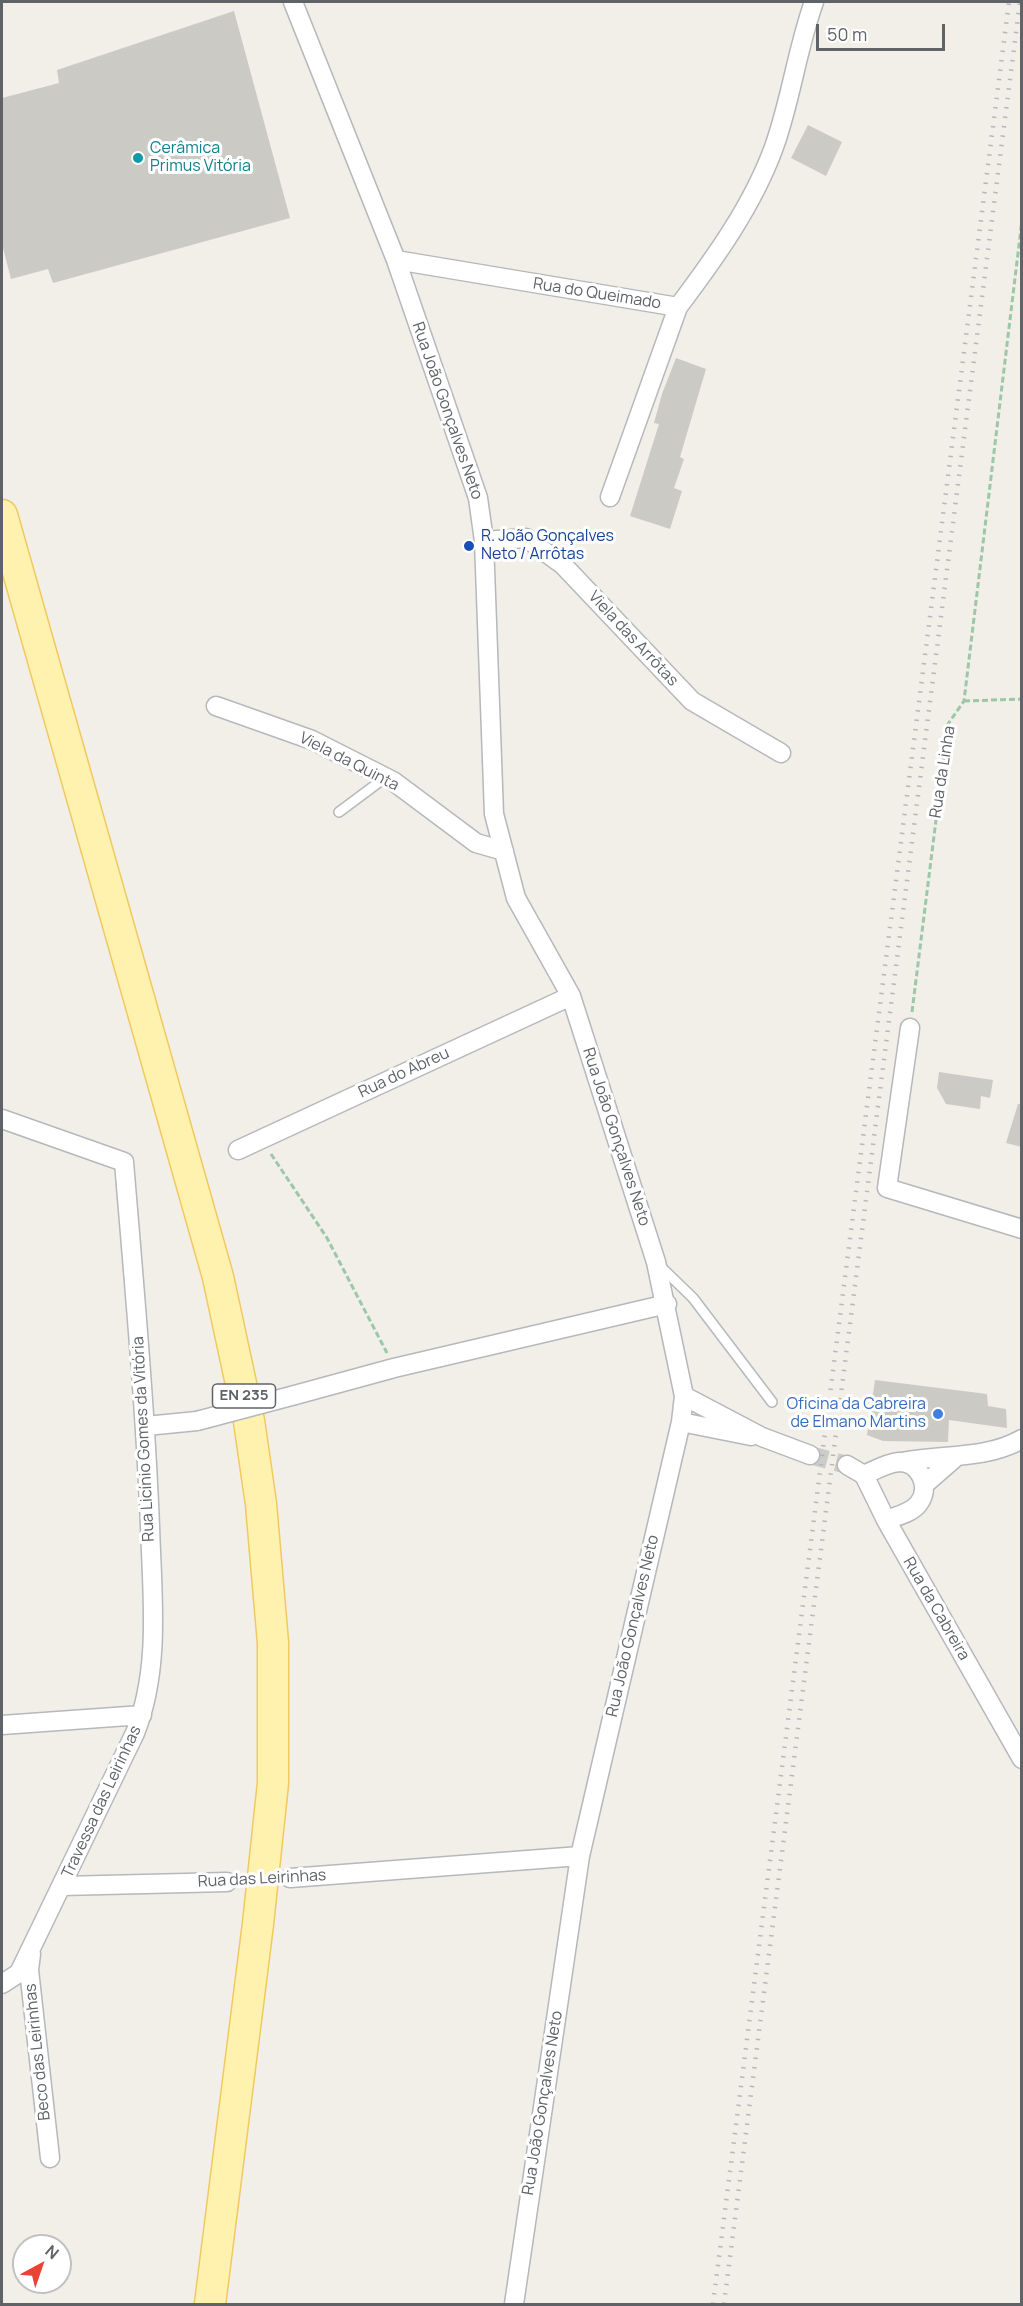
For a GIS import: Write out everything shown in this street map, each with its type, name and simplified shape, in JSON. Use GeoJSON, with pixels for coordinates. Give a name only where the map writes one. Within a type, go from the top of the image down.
{"type":"FeatureCollection","features":[{"type":"Feature","properties":{"kind":"main road","name":"EN 235"},"geometry":{"type":"LineString","coordinates":[[2,515],[218,1277],[249,1421],[261,1504],[273,1643],[273,1783],[257,1936],[210,2304]]}},
{"type":"Feature","properties":{"kind":"street","name":"Rua João Gonçalves Neto"},"geometry":{"type":"LineString","coordinates":[[293,2],[396,260],[478,498],[484,541],[494,814],[516,898],[571,996],[656,1262],[667,1304],[684,1396],[681,1422],[580,1856],[514,2304]]}},
{"type":"Feature","properties":{"kind":"street","name":"Rua do Queimado"},"geometry":{"type":"LineString","coordinates":[[396,260],[678,307],[743,212],[774,147],[804,30],[814,2]]}},
{"type":"Feature","properties":{"kind":"street"},"geometry":{"type":"LineString","coordinates":[[610,497],[678,307]]}},
{"type":"Feature","properties":{"kind":"street","name":"Viela das Arrôtas"},"geometry":{"type":"LineString","coordinates":[[484,541],[526,538],[563,564],[692,700],[781,753]]}},
{"type":"Feature","properties":{"kind":"street","name":"Viela da Quinta"},"geometry":{"type":"LineString","coordinates":[[216,706],[312,740],[386,777],[476,843],[504,851]]}},
{"type":"Feature","properties":{"kind":"street","name":"Rua do Abreu"},"geometry":{"type":"LineString","coordinates":[[238,1150],[571,996]]}},
{"type":"Feature","properties":{"kind":"street"},"geometry":{"type":"LineString","coordinates":[[910,1028],[887,1188],[1022,1229]]}},
{"type":"Feature","properties":{"kind":"street","name":"Rua Licínio Gomes da Vitória"},"geometry":{"type":"LineString","coordinates":[[2,1119],[124,1162],[146,1426],[154,1640],[142,1715]]}},
{"type":"Feature","properties":{"kind":"street"},"geometry":{"type":"LineString","coordinates":[[146,1426],[197,1421],[394,1368],[667,1304]]}},
{"type":"Feature","properties":{"kind":"street"},"geometry":{"type":"LineString","coordinates":[[684,1396],[762,1437],[810,1455]]}},
{"type":"Feature","properties":{"kind":"street"},"geometry":{"type":"LineString","coordinates":[[681,1422],[723,1432],[762,1437]]}},
{"type":"Feature","properties":{"kind":"street"},"geometry":{"type":"LineString","coordinates":[[847,1465],[864,1475],[891,1464],[932,1456],[956,1457],[1002,1450],[1022,1439]]}},
{"type":"Feature","properties":{"kind":"street"},"geometry":{"type":"LineString","coordinates":[[925,1484],[956,1457]]}},
{"type":"Feature","properties":{"kind":"street"},"geometry":{"type":"LineString","coordinates":[[886,1520],[918,1505],[924,1496],[925,1484],[921,1474],[913,1466],[902,1462]]}},
{"type":"Feature","properties":{"kind":"street","name":"Rua da Cabreira"},"geometry":{"type":"LineString","coordinates":[[864,1475],[886,1520],[1022,1759]]}},
{"type":"Feature","properties":{"kind":"street","name":"Travessa das Leirinhas"},"geometry":{"type":"LineString","coordinates":[[2,1725],[142,1715],[62,1886]]}},
{"type":"Feature","properties":{"kind":"street","name":"Rua das Leirinhas"},"geometry":{"type":"LineString","coordinates":[[290,1878],[580,1856]]}},
{"type":"Feature","properties":{"kind":"street","name":"Rua das Leirinhas"},"geometry":{"type":"LineString","coordinates":[[62,1886],[226,1882]]}},
{"type":"Feature","properties":{"kind":"street"},"geometry":{"type":"LineString","coordinates":[[2,1984],[19,1973],[62,1886]]}},
{"type":"Feature","properties":{"kind":"street","name":"Beco das Leirinhas"},"geometry":{"type":"LineString","coordinates":[[32,1947],[29,1970],[50,2158]]}},
{"type":"Feature","properties":{"kind":"lane"},"geometry":{"type":"LineString","coordinates":[[339,812],[386,777]]}},
{"type":"Feature","properties":{"kind":"lane"},"geometry":{"type":"LineString","coordinates":[[656,1262],[693,1298],[772,1402]]}},
{"type":"Feature","properties":{"kind":"path","name":"Rua da Linha"},"geometry":{"type":"LineString","coordinates":[[910,1028],[948,724],[964,701],[1022,220]]}},
{"type":"Feature","properties":{"kind":"path"},"geometry":{"type":"LineString","coordinates":[[964,701],[1022,699]]}},
{"type":"Feature","properties":{"kind":"path"},"geometry":{"type":"LineString","coordinates":[[261,1138],[327,1238],[394,1368]]}},
{"type":"Feature","properties":{"kind":"path","name":"Rua das Leirinhas"},"geometry":{"type":"LineString","coordinates":[[226,1882],[290,1878]]}},
{"type":"Feature","properties":{"kind":"building","name":"Cerâmica Primus Vitória"},"geometry":{"type":"Polygon","coordinates":[[[234,11],[290,218],[53,283],[48,269],[11,279],[2,244],[2,98],[59,83],[57,70],[234,11]]]}},
{"type":"Feature","properties":{"kind":"building"},"geometry":{"type":"Polygon","coordinates":[[[808,125],[842,142],[826,176],[791,158],[808,125]]]}},
{"type":"Feature","properties":{"kind":"building"},"geometry":{"type":"Polygon","coordinates":[[[676,358],[706,369],[680,457],[684,459],[674,488],[682,491],[670,529],[630,516],[659,424],[654,423],[662,394],[676,358]]]}},
{"type":"Feature","properties":{"kind":"building"},"geometry":{"type":"Polygon","coordinates":[[[939,1072],[993,1080],[990,1098],[981,1096],[980,1109],[946,1104],[937,1088],[939,1072]]]}},
{"type":"Feature","properties":{"kind":"building"},"geometry":{"type":"Polygon","coordinates":[[[1018,1104],[1022,1104],[1022,1147],[1006,1143],[1018,1104]]]}},
{"type":"Feature","properties":{"kind":"building","name":"Oficina da Cabreira de Elmano Martins"},"geometry":{"type":"Polygon","coordinates":[[[875,1380],[987,1394],[988,1406],[1006,1409],[1007,1428],[949,1420],[948,1442],[883,1441],[867,1435],[875,1380]]]}},
{"type":"Feature","properties":{"kind":"tunnel"},"geometry":{"type":"LineString","coordinates":[[810,1455],[847,1465]]}},
{"type":"Feature","properties":{"kind":"railway"},"geometry":{"type":"LineString","coordinates":[[713,2304],[1009,2]]}},
{"type":"Feature","properties":{"kind":"railway"},"geometry":{"type":"LineString","coordinates":[[724,2304],[1020,2]]}},
{"type":"Feature","properties":{"kind":"place","name":"Cerâmica Primus Vitória"},"geometry":{"type":"Point","coordinates":[138,158]}},
{"type":"Feature","properties":{"kind":"place","name":"R. João Gonçalves Neto / Arrôtas"},"geometry":{"type":"Point","coordinates":[469,546]}},
{"type":"Feature","properties":{"kind":"place","name":"Oficina da Cabreira de Elmano Martins"},"geometry":{"type":"Point","coordinates":[938,1414]}}]}
